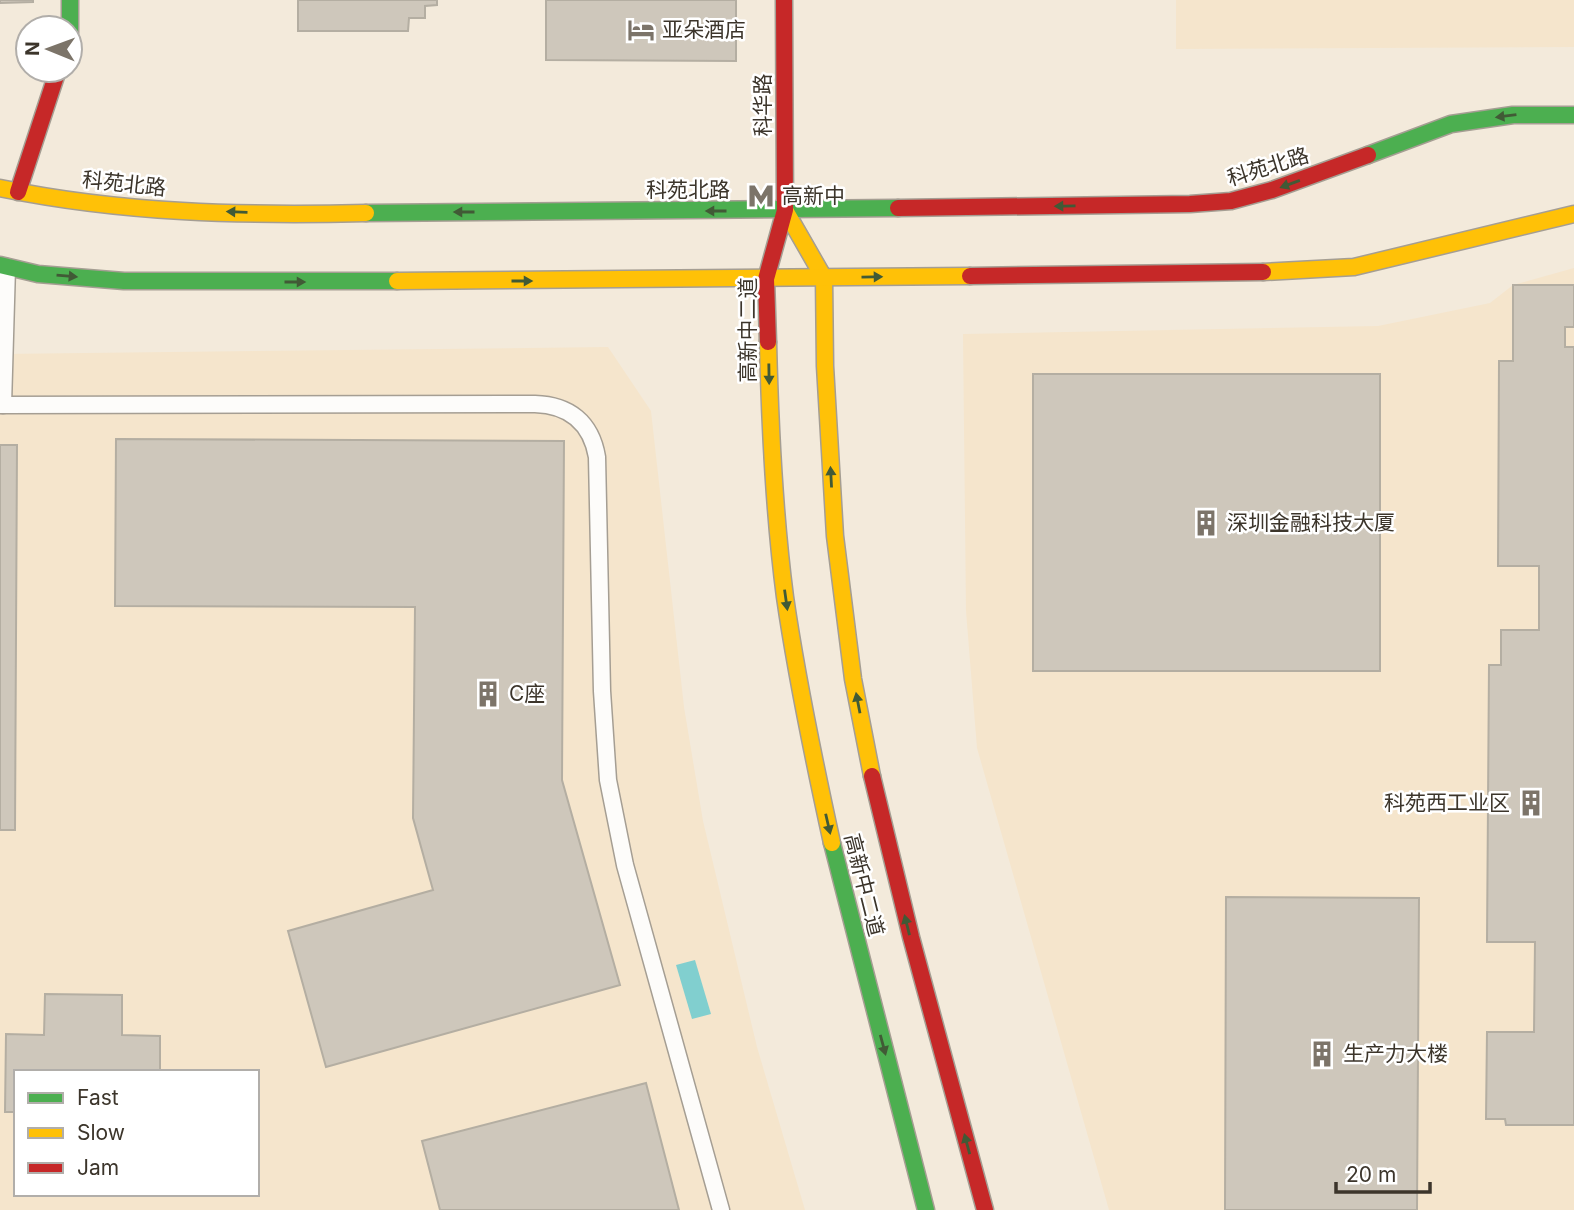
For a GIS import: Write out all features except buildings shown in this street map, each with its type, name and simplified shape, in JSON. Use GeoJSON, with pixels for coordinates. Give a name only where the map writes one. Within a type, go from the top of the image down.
{"type":"FeatureCollection","features":[{"type":"Feature","properties":{"kind":"main road","name":"科华路"},"geometry":{"type":"LineString","coordinates":[[784,0],[785,210]]}},
{"type":"Feature","properties":{"kind":"main road"},"geometry":{"type":"LineString","coordinates":[[18,192],[53,84]]}},
{"type":"Feature","properties":{"kind":"main road","name":"科苑北路"},"geometry":{"type":"LineString","coordinates":[[0,188],[107,206],[259,213],[785,210],[1231,201],[1272,190],[1451,124],[1513,115],[1574,115]]}},
{"type":"Feature","properties":{"kind":"main road","name":"高新中二道"},"geometry":{"type":"LineString","coordinates":[[785,210],[824,278],[825,366],[835,536],[853,679],[881,820],[985,1210]]}},
{"type":"Feature","properties":{"kind":"main road","name":"高新中二道"},"geometry":{"type":"LineString","coordinates":[[785,210],[766,279],[771,446],[785,595],[808,737],[846,901],[926,1210]]}},
{"type":"Feature","properties":{"kind":"main road"},"geometry":{"type":"LineString","coordinates":[[3,266],[38,274],[124,281],[243,282],[1284,272],[1354,267],[1574,214]]}},
{"type":"Feature","properties":{"kind":"lane"},"geometry":{"type":"LineString","coordinates":[[3,266],[2,405],[535,404],[554,405],[568,411],[580,421],[595,443],[597,457],[602,703],[607,780],[625,865],[721,1210]]}},
{"type":"Feature","properties":{"kind":"shaded area"},"geometry":{"type":"Polygon","coordinates":[[[1176,0],[1574,0],[1574,47],[1176,49],[1176,0]]]}},
{"type":"Feature","properties":{"kind":"shaded area"},"geometry":{"type":"Polygon","coordinates":[[[1574,268],[1574,1210],[1109,1210],[977,748],[966,611],[963,334],[1378,326],[1490,303],[1513,285],[1574,268]]]}},
{"type":"Feature","properties":{"kind":"shaded area"},"geometry":{"type":"Polygon","coordinates":[[[608,347],[651,411],[684,707],[703,821],[757,1047],[805,1210],[0,1210],[0,354],[608,347]]]}},
{"type":"Feature","properties":{"kind":"water"},"geometry":{"type":"Polygon","coordinates":[[[695,960],[711,1014],[692,1019],[676,965],[695,960]]]}},
{"type":"Feature","properties":{"kind":"traffic: fast"},"geometry":{"type":"LineString","coordinates":[[70,0],[70,14]]}},
{"type":"Feature","properties":{"kind":"traffic: fast"},"geometry":{"type":"LineString","coordinates":[[1368,155],[1451,124],[1513,115],[1574,115]]}},
{"type":"Feature","properties":{"kind":"traffic: fast"},"geometry":{"type":"LineString","coordinates":[[366,213],[898,208]]}},
{"type":"Feature","properties":{"kind":"traffic: fast"},"geometry":{"type":"LineString","coordinates":[[0,265],[38,274],[124,281],[397,281]]}},
{"type":"Feature","properties":{"kind":"traffic: fast"},"geometry":{"type":"LineString","coordinates":[[832,843],[926,1210]]}},
{"type":"Feature","properties":{"kind":"traffic: slow"},"geometry":{"type":"LineString","coordinates":[[0,188],[137,208],[228,213],[366,213]]}},
{"type":"Feature","properties":{"kind":"traffic: slow"},"geometry":{"type":"LineString","coordinates":[[785,210],[824,278],[825,366],[835,536],[853,679],[872,776]]}},
{"type":"Feature","properties":{"kind":"traffic: slow"},"geometry":{"type":"LineString","coordinates":[[1263,272],[1354,267],[1574,214]]}},
{"type":"Feature","properties":{"kind":"traffic: slow"},"geometry":{"type":"LineString","coordinates":[[397,281],[970,276]]}},
{"type":"Feature","properties":{"kind":"traffic: slow"},"geometry":{"type":"LineString","coordinates":[[768,342],[773,470],[785,597],[806,720],[832,843]]}},
{"type":"Feature","properties":{"kind":"traffic: jam"},"geometry":{"type":"LineString","coordinates":[[768,342],[766,279],[785,210],[784,0]]}},
{"type":"Feature","properties":{"kind":"traffic: jam"},"geometry":{"type":"LineString","coordinates":[[18,192],[53,84]]}},
{"type":"Feature","properties":{"kind":"traffic: jam"},"geometry":{"type":"LineString","coordinates":[[898,208],[1190,204],[1231,201],[1272,190],[1368,155]]}},
{"type":"Feature","properties":{"kind":"traffic: jam"},"geometry":{"type":"LineString","coordinates":[[970,276],[1263,272]]}},
{"type":"Feature","properties":{"kind":"traffic: jam"},"geometry":{"type":"LineString","coordinates":[[872,776],[911,937],[985,1210]]}},
{"type":"Feature","properties":{"kind":"place","name":"亚朵酒店"},"geometry":{"type":"Point","coordinates":[641,30]}},
{"type":"Feature","properties":{"kind":"place","name":"高新中"},"geometry":{"type":"Point","coordinates":[761,196]}},
{"type":"Feature","properties":{"kind":"place","name":"深圳金融科技大厦"},"geometry":{"type":"Point","coordinates":[1206,523]}},
{"type":"Feature","properties":{"kind":"place","name":"C座"},"geometry":{"type":"Point","coordinates":[488,694]}},
{"type":"Feature","properties":{"kind":"place","name":"科苑西工业区"},"geometry":{"type":"Point","coordinates":[1531,803]}},
{"type":"Feature","properties":{"kind":"place","name":"生产力大楼"},"geometry":{"type":"Point","coordinates":[1322,1054]}}]}
